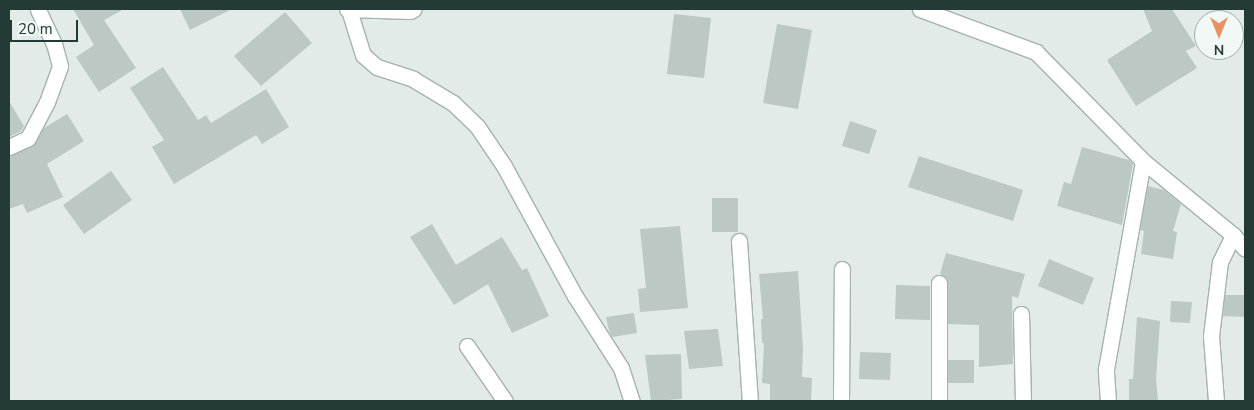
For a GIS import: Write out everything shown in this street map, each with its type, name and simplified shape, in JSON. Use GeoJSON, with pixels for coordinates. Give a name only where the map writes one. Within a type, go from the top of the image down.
{"type":"FeatureCollection","features":[{"type":"Feature","properties":{"kind":"street"},"geometry":{"type":"LineString","coordinates":[[9,147],[28,138],[47,102],[60,66],[54,44],[38,9]]}},
{"type":"Feature","properties":{"kind":"street"},"geometry":{"type":"LineString","coordinates":[[414,9],[410,11],[348,9],[364,55],[377,67],[413,79],[453,103],[477,126],[504,166],[575,296],[621,368],[632,401]]}},
{"type":"Feature","properties":{"kind":"street"},"geometry":{"type":"LineString","coordinates":[[920,9],[1036,52],[1143,161],[1233,235],[1245,250]]}},
{"type":"Feature","properties":{"kind":"street"},"geometry":{"type":"LineString","coordinates":[[1108,401],[1106,368],[1143,161]]}},
{"type":"Feature","properties":{"kind":"street"},"geometry":{"type":"LineString","coordinates":[[1216,401],[1211,336],[1220,262],[1233,235]]}},
{"type":"Feature","properties":{"kind":"street"},"geometry":{"type":"LineString","coordinates":[[739,241],[750,401]]}},
{"type":"Feature","properties":{"kind":"street"},"geometry":{"type":"LineString","coordinates":[[841,401],[842,269]]}},
{"type":"Feature","properties":{"kind":"street"},"geometry":{"type":"LineString","coordinates":[[939,283],[939,401]]}},
{"type":"Feature","properties":{"kind":"street"},"geometry":{"type":"LineString","coordinates":[[1021,314],[1023,401]]}},
{"type":"Feature","properties":{"kind":"street"},"geometry":{"type":"LineString","coordinates":[[467,346],[505,401]]}},
{"type":"Feature","properties":{"kind":"building"},"geometry":{"type":"Polygon","coordinates":[[[73,9],[124,9],[104,20],[136,68],[99,92],[76,57],[94,45],[73,9]]]}},
{"type":"Feature","properties":{"kind":"building"},"geometry":{"type":"Polygon","coordinates":[[[180,9],[232,9],[190,30],[180,9]]]}},
{"type":"Feature","properties":{"kind":"building"},"geometry":{"type":"Polygon","coordinates":[[[1143,9],[1172,9],[1194,43],[1194,47],[1186,51],[1197,68],[1136,106],[1107,60],[1152,31],[1143,9]]]}},
{"type":"Feature","properties":{"kind":"building"},"geometry":{"type":"Polygon","coordinates":[[[285,12],[312,43],[261,86],[234,56],[285,12]]]}},
{"type":"Feature","properties":{"kind":"building"},"geometry":{"type":"Polygon","coordinates":[[[674,14],[711,18],[704,78],[667,74],[674,14]]]}},
{"type":"Feature","properties":{"kind":"building"},"geometry":{"type":"Polygon","coordinates":[[[777,24],[812,30],[798,109],[763,103],[777,24]]]}},
{"type":"Feature","properties":{"kind":"building"},"geometry":{"type":"Polygon","coordinates":[[[163,67],[198,120],[206,115],[211,123],[266,89],[289,127],[262,144],[256,135],[174,184],[152,147],[164,140],[130,88],[163,67]]]}},
{"type":"Feature","properties":{"kind":"building"},"geometry":{"type":"Polygon","coordinates":[[[9,101],[24,126],[21,131],[9,137],[9,101]]]}},
{"type":"Feature","properties":{"kind":"building"},"geometry":{"type":"Polygon","coordinates":[[[67,114],[84,141],[47,164],[63,197],[27,213],[23,204],[9,209],[9,156],[33,146],[44,128],[67,114]]]}},
{"type":"Feature","properties":{"kind":"building"},"geometry":{"type":"Polygon","coordinates":[[[850,121],[877,130],[869,154],[842,146],[850,121]]]}},
{"type":"Feature","properties":{"kind":"building"},"geometry":{"type":"Polygon","coordinates":[[[1082,147],[1129,160],[1133,164],[1122,225],[1057,206],[1064,182],[1071,184],[1082,147]]]}},
{"type":"Feature","properties":{"kind":"building"},"geometry":{"type":"Polygon","coordinates":[[[919,156],[1023,190],[1013,221],[908,187],[919,156]]]}},
{"type":"Feature","properties":{"kind":"building"},"geometry":{"type":"Polygon","coordinates":[[[111,171],[132,200],[84,234],[63,205],[111,171]]]}},
{"type":"Feature","properties":{"kind":"building"},"geometry":{"type":"Polygon","coordinates":[[[1148,186],[1164,190],[1181,204],[1173,231],[1177,232],[1173,259],[1141,254],[1144,231],[1140,230],[1148,186]]]}},
{"type":"Feature","properties":{"kind":"building"},"geometry":{"type":"Polygon","coordinates":[[[712,198],[738,198],[738,232],[712,232],[712,198]]]}},
{"type":"Feature","properties":{"kind":"building"},"geometry":{"type":"Polygon","coordinates":[[[432,224],[456,265],[502,237],[522,270],[527,268],[549,316],[512,333],[488,284],[454,305],[410,237],[432,224]]]}},
{"type":"Feature","properties":{"kind":"building"},"geometry":{"type":"Polygon","coordinates":[[[680,226],[688,308],[640,312],[638,289],[646,288],[640,229],[680,226]]]}},
{"type":"Feature","properties":{"kind":"building"},"geometry":{"type":"Polygon","coordinates":[[[946,253],[1025,274],[1018,298],[1012,296],[1013,364],[979,367],[979,325],[948,324],[948,283],[947,278],[940,274],[946,253]]]}},
{"type":"Feature","properties":{"kind":"building"},"geometry":{"type":"Polygon","coordinates":[[[1049,259],[1094,278],[1083,305],[1038,286],[1049,259]]]}},
{"type":"Feature","properties":{"kind":"building"},"geometry":{"type":"Polygon","coordinates":[[[798,271],[803,349],[802,377],[812,378],[811,401],[770,401],[770,384],[762,383],[764,343],[762,343],[761,319],[763,319],[759,274],[798,271]]]}},
{"type":"Feature","properties":{"kind":"building"},"geometry":{"type":"Polygon","coordinates":[[[896,285],[930,286],[930,320],[895,319],[896,285]]]}},
{"type":"Feature","properties":{"kind":"building"},"geometry":{"type":"Polygon","coordinates":[[[1225,295],[1245,295],[1245,317],[1223,316],[1225,295]]]}},
{"type":"Feature","properties":{"kind":"building"},"geometry":{"type":"Polygon","coordinates":[[[1171,301],[1192,302],[1190,323],[1170,322],[1171,301]]]}},
{"type":"Feature","properties":{"kind":"building"},"geometry":{"type":"Polygon","coordinates":[[[634,313],[637,333],[612,337],[606,317],[634,313]]]}},
{"type":"Feature","properties":{"kind":"building"},"geometry":{"type":"Polygon","coordinates":[[[1137,317],[1160,321],[1156,379],[1158,401],[1129,401],[1129,379],[1133,379],[1137,317]]]}},
{"type":"Feature","properties":{"kind":"building"},"geometry":{"type":"Polygon","coordinates":[[[718,329],[723,366],[689,369],[684,331],[718,329]]]}},
{"type":"Feature","properties":{"kind":"building"},"geometry":{"type":"Polygon","coordinates":[[[860,352],[891,353],[890,380],[859,379],[860,352]]]}},
{"type":"Feature","properties":{"kind":"building"},"geometry":{"type":"Polygon","coordinates":[[[681,354],[682,399],[651,401],[645,355],[681,354]]]}},
{"type":"Feature","properties":{"kind":"building"},"geometry":{"type":"Polygon","coordinates":[[[948,360],[974,360],[974,383],[948,383],[948,360]]]}}]}
